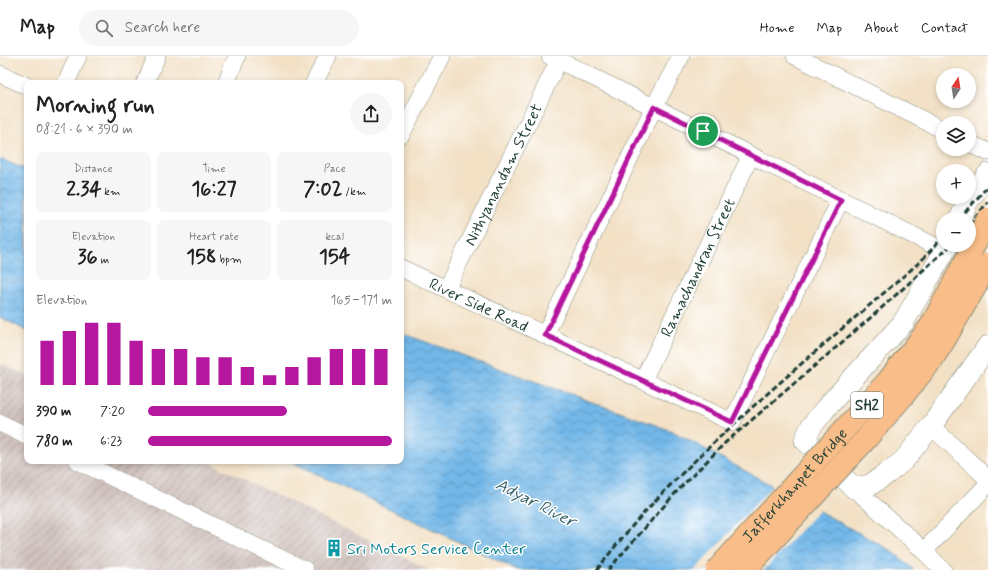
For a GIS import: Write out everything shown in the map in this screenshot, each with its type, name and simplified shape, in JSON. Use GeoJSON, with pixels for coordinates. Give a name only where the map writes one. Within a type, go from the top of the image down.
{"type":"FeatureCollection","features":[{"type":"Feature","properties":{"kind":"main road","name":"Jafferkhanpet Bridge"},"geometry":{"type":"LineString","coordinates":[[716,570],[888,381],[910,354],[931,326],[988,219]]}},
{"type":"Feature","properties":{"kind":"main road","name":"Jafferkhanpet Bridge"},"geometry":{"type":"LineString","coordinates":[[746,570],[866,439],[931,361],[988,264]]}},
{"type":"Feature","properties":{"kind":"street"},"geometry":{"type":"LineString","coordinates":[[67,80],[78,56]]}},
{"type":"Feature","properties":{"kind":"street"},"geometry":{"type":"LineString","coordinates":[[146,80],[157,56]]}},
{"type":"Feature","properties":{"kind":"street"},"geometry":{"type":"LineString","coordinates":[[227,80],[237,56]]}},
{"type":"Feature","properties":{"kind":"street"},"geometry":{"type":"LineString","coordinates":[[316,80],[328,56]]}},
{"type":"Feature","properties":{"kind":"street"},"geometry":{"type":"LineString","coordinates":[[404,129],[442,56]]}},
{"type":"Feature","properties":{"kind":"street"},"geometry":{"type":"LineString","coordinates":[[545,335],[680,56]]}},
{"type":"Feature","properties":{"kind":"street"},"geometry":{"type":"LineString","coordinates":[[795,56],[936,126]]}},
{"type":"Feature","properties":{"kind":"street"},"geometry":{"type":"LineString","coordinates":[[554,58],[841,200],[936,243]]}},
{"type":"Feature","properties":{"kind":"street","name":"Nithyanandam Street"},"geometry":{"type":"LineString","coordinates":[[446,289],[554,58]]}},
{"type":"Feature","properties":{"kind":"street"},"geometry":{"type":"LineString","coordinates":[[0,74],[24,85]]}},
{"type":"Feature","properties":{"kind":"street"},"geometry":{"type":"LineString","coordinates":[[976,146],[988,152]]}},
{"type":"Feature","properties":{"kind":"street","name":"Ramachandran Street"},"geometry":{"type":"LineString","coordinates":[[643,380],[751,155]]}},
{"type":"Feature","properties":{"kind":"street"},"geometry":{"type":"LineString","coordinates":[[963,212],[968,201],[988,174]]}},
{"type":"Feature","properties":{"kind":"street","name":"River Side Road"},"geometry":{"type":"LineString","coordinates":[[404,269],[732,422],[841,200]]}},
{"type":"Feature","properties":{"kind":"street"},"geometry":{"type":"LineString","coordinates":[[943,570],[854,488],[805,440],[811,427],[825,409],[903,323],[945,252]]}},
{"type":"Feature","properties":{"kind":"street"},"geometry":{"type":"LineString","coordinates":[[854,488],[870,485],[904,460],[931,426],[988,346]]}},
{"type":"Feature","properties":{"kind":"street"},"geometry":{"type":"LineString","coordinates":[[0,423],[24,435]]}},
{"type":"Feature","properties":{"kind":"street"},"geometry":{"type":"LineString","coordinates":[[931,426],[988,479]]}},
{"type":"Feature","properties":{"kind":"street"},"geometry":{"type":"LineString","coordinates":[[84,464],[305,570]]}},
{"type":"Feature","properties":{"kind":"street"},"geometry":{"type":"LineString","coordinates":[[924,551],[988,484]]}},
{"type":"Feature","properties":{"kind":"shaded area"},"geometry":{"type":"Polygon","coordinates":[[[0,364],[24,374],[24,464],[213,464],[429,570],[0,570],[0,364]]]}},
{"type":"Feature","properties":{"kind":"water"},"geometry":{"type":"Polygon","coordinates":[[[0,159],[24,169],[24,329],[0,317],[0,159]]]}},
{"type":"Feature","properties":{"kind":"water","name":"Adyar River"},"geometry":{"type":"Polygon","coordinates":[[[404,334],[672,431],[892,551],[914,570],[517,570],[296,464],[404,464],[404,334]]]}},
{"type":"Feature","properties":{"kind":"pier"},"geometry":{"type":"Polygon","coordinates":[[[774,484],[820,509],[764,570],[695,570],[774,484]]]}},
{"type":"Feature","properties":{"kind":"railway"},"geometry":{"type":"LineString","coordinates":[[965,212],[988,186]]}},
{"type":"Feature","properties":{"kind":"railway"},"geometry":{"type":"LineString","coordinates":[[976,217],[988,202]]}},
{"type":"Feature","properties":{"kind":"railway"},"geometry":{"type":"LineString","coordinates":[[597,570],[640,517],[704,452],[794,370],[921,261],[936,245]]}},
{"type":"Feature","properties":{"kind":"railway"},"geometry":{"type":"LineString","coordinates":[[608,570],[679,489],[725,443],[876,313],[943,252]]}},
{"type":"Feature","properties":{"kind":"place","name":"Sri Motors Service Center"},"geometry":{"type":"Point","coordinates":[334,548]}},
{"type":"Feature","properties":{"kind":"route"},"geometry":{"type":"LineString","coordinates":[[654,107],[703,131],[841,200],[732,422],[545,335],[654,107]]}}]}
